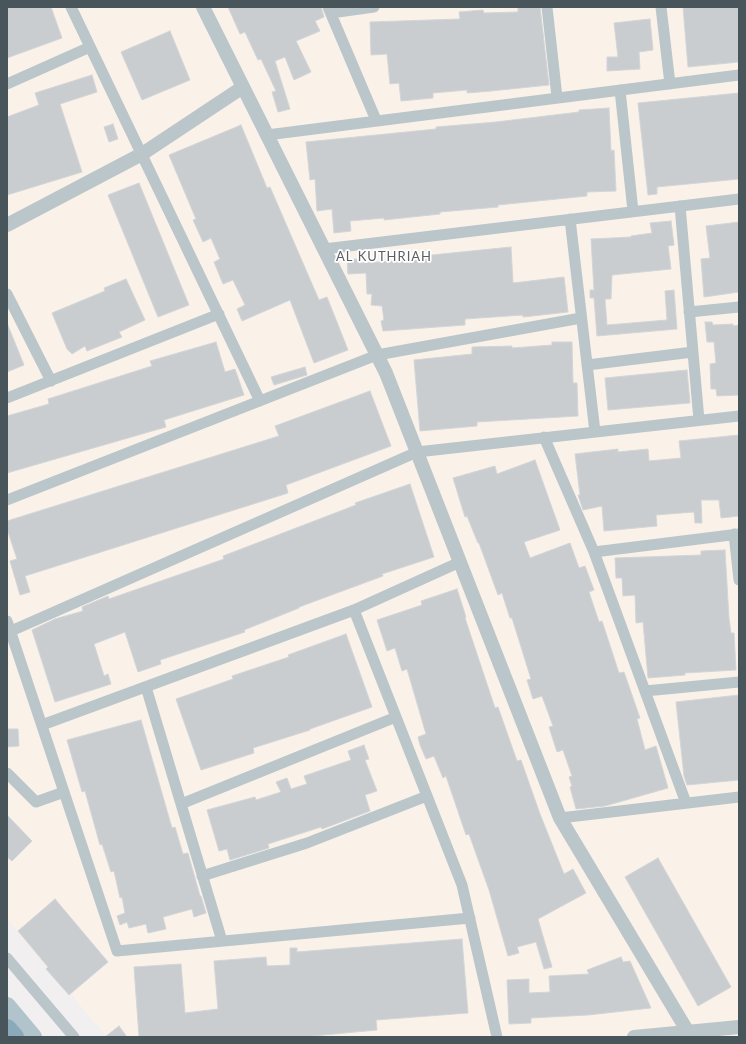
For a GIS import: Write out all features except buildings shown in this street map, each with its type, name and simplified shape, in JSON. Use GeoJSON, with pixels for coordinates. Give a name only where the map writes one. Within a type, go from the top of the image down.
{"type":"FeatureCollection","features":[{"type":"Feature","properties":{"kind":"highway"},"geometry":{"type":"LineString","coordinates":[[7,1029],[14,1037]]}},
{"type":"Feature","properties":{"kind":"main road"},"geometry":{"type":"LineString","coordinates":[[7,1006],[33,1037]]}},
{"type":"Feature","properties":{"kind":"street"},"geometry":{"type":"LineString","coordinates":[[71,7],[260,400]]}},
{"type":"Feature","properties":{"kind":"street"},"geometry":{"type":"LineString","coordinates":[[203,7],[386,373],[560,818],[689,1034]]}},
{"type":"Feature","properties":{"kind":"street"},"geometry":{"type":"LineString","coordinates":[[374,7],[329,10],[376,120]]}},
{"type":"Feature","properties":{"kind":"street"},"geometry":{"type":"LineString","coordinates":[[547,7],[557,97]]}},
{"type":"Feature","properties":{"kind":"street"},"geometry":{"type":"LineString","coordinates":[[661,7],[670,84]]}},
{"type":"Feature","properties":{"kind":"street"},"geometry":{"type":"LineString","coordinates":[[7,84],[90,47]]}},
{"type":"Feature","properties":{"kind":"street"},"geometry":{"type":"LineString","coordinates":[[267,135],[739,75]]}},
{"type":"Feature","properties":{"kind":"street"},"geometry":{"type":"LineString","coordinates":[[7,225],[142,154],[243,88]]}},
{"type":"Feature","properties":{"kind":"street"},"geometry":{"type":"LineString","coordinates":[[620,90],[633,211]]}},
{"type":"Feature","properties":{"kind":"street"},"geometry":{"type":"LineString","coordinates":[[324,249],[739,199]]}},
{"type":"Feature","properties":{"kind":"street"},"geometry":{"type":"LineString","coordinates":[[680,206],[699,420]]}},
{"type":"Feature","properties":{"kind":"street"},"geometry":{"type":"LineString","coordinates":[[570,219],[595,432]]}},
{"type":"Feature","properties":{"kind":"street"},"geometry":{"type":"LineString","coordinates":[[7,294],[51,381]]}},
{"type":"Feature","properties":{"kind":"street"},"geometry":{"type":"LineString","coordinates":[[689,312],[739,307]]}},
{"type":"Feature","properties":{"kind":"street"},"geometry":{"type":"LineString","coordinates":[[7,398],[219,314]]}},
{"type":"Feature","properties":{"kind":"street"},"geometry":{"type":"LineString","coordinates":[[7,500],[377,355],[581,318]]}},
{"type":"Feature","properties":{"kind":"street"},"geometry":{"type":"LineString","coordinates":[[587,365],[693,352]]}},
{"type":"Feature","properties":{"kind":"street"},"geometry":{"type":"LineString","coordinates":[[470,918],[117,951],[9,626],[417,452],[739,416]]}},
{"type":"Feature","properties":{"kind":"street"},"geometry":{"type":"LineString","coordinates":[[544,437],[594,552],[686,803]]}},
{"type":"Feature","properties":{"kind":"street"},"geometry":{"type":"LineString","coordinates":[[594,552],[737,534],[739,580]]}},
{"type":"Feature","properties":{"kind":"street"},"geometry":{"type":"LineString","coordinates":[[42,725],[354,610],[460,562]]}},
{"type":"Feature","properties":{"kind":"street"},"geometry":{"type":"LineString","coordinates":[[354,610],[462,885],[497,1037]]}},
{"type":"Feature","properties":{"kind":"street"},"geometry":{"type":"LineString","coordinates":[[645,691],[739,682]]}},
{"type":"Feature","properties":{"kind":"street"},"geometry":{"type":"LineString","coordinates":[[146,687],[222,941]]}},
{"type":"Feature","properties":{"kind":"street"},"geometry":{"type":"LineString","coordinates":[[181,804],[396,717]]}},
{"type":"Feature","properties":{"kind":"street"},"geometry":{"type":"LineString","coordinates":[[7,773],[36,802],[64,792]]}},
{"type":"Feature","properties":{"kind":"street"},"geometry":{"type":"LineString","coordinates":[[202,876],[307,843],[427,796]]}},
{"type":"Feature","properties":{"kind":"street"},"geometry":{"type":"LineString","coordinates":[[560,818],[739,797]]}},
{"type":"Feature","properties":{"kind":"street"},"geometry":{"type":"LineString","coordinates":[[7,958],[74,1037]]}},
{"type":"Feature","properties":{"kind":"street"},"geometry":{"type":"LineString","coordinates":[[634,1037],[689,1034],[739,1027]]}},
{"type":"Feature","properties":{"kind":"shaded area"},"geometry":{"type":"Polygon","coordinates":[[[7,7],[739,7],[739,1037],[107,1037],[7,919],[7,7]]]}},
{"type":"Feature","properties":{"kind":"district","name":"AL KUTHRIAH"},"geometry":{"type":"Point","coordinates":[384,257]}}]}
